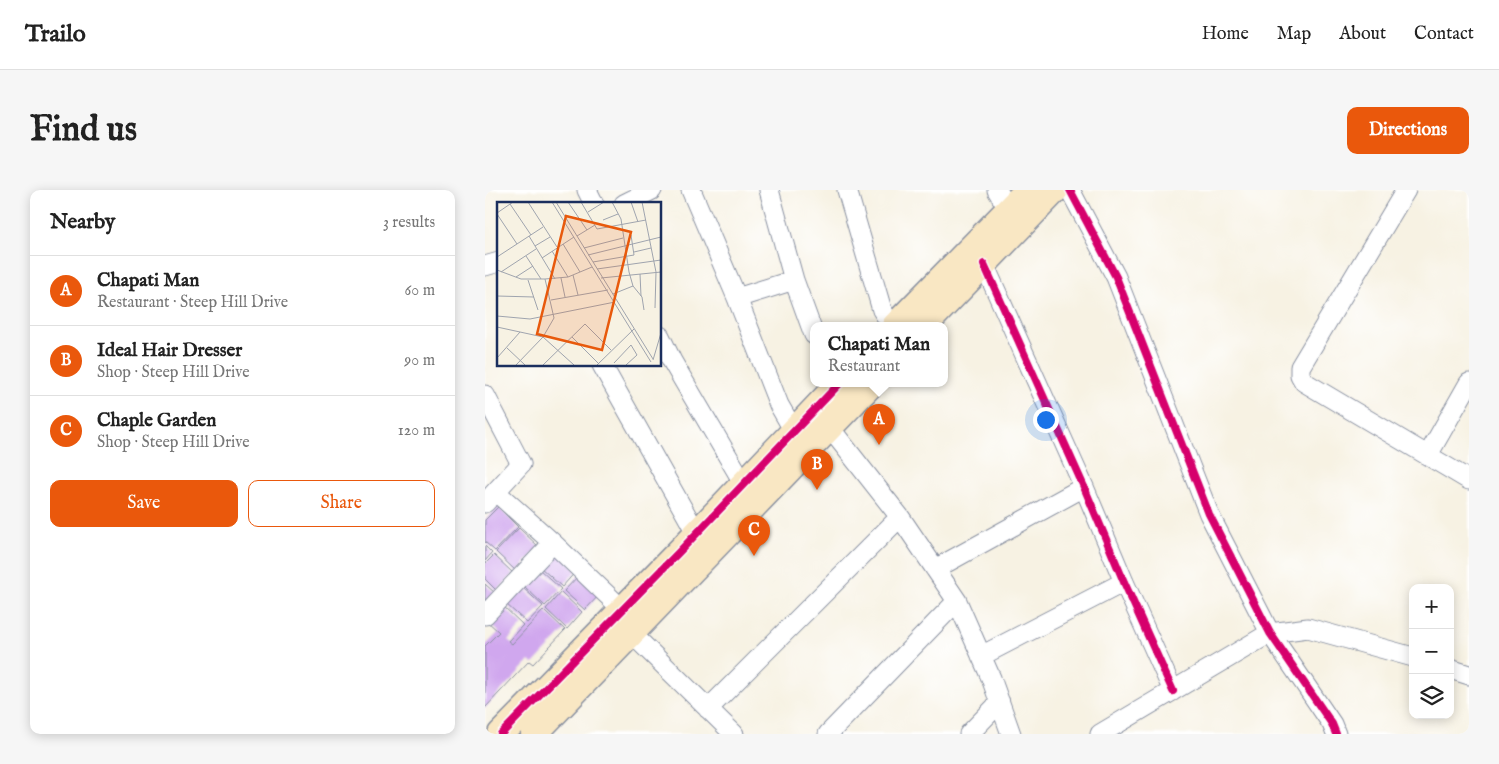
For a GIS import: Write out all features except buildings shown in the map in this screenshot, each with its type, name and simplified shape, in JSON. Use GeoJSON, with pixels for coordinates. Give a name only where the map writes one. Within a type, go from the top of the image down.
{"type":"FeatureCollection","features":[{"type":"Feature","properties":{"kind":"street"},"geometry":{"type":"LineString","coordinates":[[587,190],[593,202]]}},
{"type":"Feature","properties":{"kind":"street"},"geometry":{"type":"LineString","coordinates":[[628,202],[652,190]]}},
{"type":"Feature","properties":{"kind":"street"},"geometry":{"type":"LineString","coordinates":[[691,190],[737,298],[779,405],[794,431]]}},
{"type":"Feature","properties":{"kind":"street"},"geometry":{"type":"LineString","coordinates":[[769,190],[794,280],[810,324]]}},
{"type":"Feature","properties":{"kind":"street"},"geometry":{"type":"LineString","coordinates":[[847,190],[882,310],[891,322]]}},
{"type":"Feature","properties":{"kind":"street"},"geometry":{"type":"LineString","coordinates":[[897,322],[1003,200],[1028,190]]}},
{"type":"Feature","properties":{"kind":"street"},"geometry":{"type":"LineString","coordinates":[[927,322],[1055,190]]}},
{"type":"Feature","properties":{"kind":"street"},"geometry":{"type":"LineString","coordinates":[[1070,190],[1116,277],[1209,514],[1270,633],[1332,724],[1336,734]]}},
{"type":"Feature","properties":{"kind":"street"},"geometry":{"type":"LineString","coordinates":[[1406,190],[1300,367],[1299,375],[1304,382],[1469,480]]}},
{"type":"Feature","properties":{"kind":"street"},"geometry":{"type":"LineString","coordinates":[[984,264],[1173,691]]}},
{"type":"Feature","properties":{"kind":"street"},"geometry":{"type":"LineString","coordinates":[[737,298],[794,280]]}},
{"type":"Feature","properties":{"kind":"street"},"geometry":{"type":"LineString","coordinates":[[661,338],[744,484]]}},
{"type":"Feature","properties":{"kind":"street"},"geometry":{"type":"LineString","coordinates":[[603,366],[697,534]]}},
{"type":"Feature","properties":{"kind":"street"},"geometry":{"type":"LineString","coordinates":[[1428,455],[1469,383]]}},
{"type":"Feature","properties":{"kind":"street"},"geometry":{"type":"LineString","coordinates":[[534,734],[697,534],[835,387]]}},
{"type":"Feature","properties":{"kind":"street"},"geometry":{"type":"LineString","coordinates":[[501,734],[627,621],[830,428],[868,387]]}},
{"type":"Feature","properties":{"kind":"street"},"geometry":{"type":"LineString","coordinates":[[485,395],[521,464],[491,498],[553,543],[708,709],[734,734]]}},
{"type":"Feature","properties":{"kind":"street"},"geometry":{"type":"LineString","coordinates":[[830,428],[901,517],[957,601],[1000,702],[1011,734]]}},
{"type":"Feature","properties":{"kind":"street"},"geometry":{"type":"LineString","coordinates":[[935,569],[1084,487]]}},
{"type":"Feature","properties":{"kind":"street"},"geometry":{"type":"LineString","coordinates":[[708,709],[901,517]]}},
{"type":"Feature","properties":{"kind":"street"},"geometry":{"type":"LineString","coordinates":[[485,615],[553,543]]}},
{"type":"Feature","properties":{"kind":"street"},"geometry":{"type":"LineString","coordinates":[[981,656],[1124,582]]}},
{"type":"Feature","properties":{"kind":"street"},"geometry":{"type":"LineString","coordinates":[[829,734],[957,601]]}},
{"type":"Feature","properties":{"kind":"street"},"geometry":{"type":"LineString","coordinates":[[1099,734],[1270,633],[1308,628],[1409,656]]}},
{"type":"Feature","properties":{"kind":"street"},"geometry":{"type":"LineString","coordinates":[[1454,670],[1469,675]]}},
{"type":"Feature","properties":{"kind":"street"},"geometry":{"type":"LineString","coordinates":[[969,734],[1000,702]]}},
{"type":"Feature","properties":{"kind":"cycle path"},"geometry":{"type":"LineString","coordinates":[[1070,190],[1116,277],[1209,514],[1270,633],[1332,724],[1336,734]]}},
{"type":"Feature","properties":{"kind":"cycle path"},"geometry":{"type":"LineString","coordinates":[[984,264],[1173,691]]}},
{"type":"Feature","properties":{"kind":"cycle path"},"geometry":{"type":"LineString","coordinates":[[501,734],[679,552],[836,387]]}},
{"type":"Feature","properties":{"kind":"place","name":"Chapati Man"},"geometry":{"type":"Point","coordinates":[879,445]}},
{"type":"Feature","properties":{"kind":"place","name":"Ideal Hair Dresser"},"geometry":{"type":"Point","coordinates":[817,490]}},
{"type":"Feature","properties":{"kind":"place","name":"Chaple Garden"},"geometry":{"type":"Point","coordinates":[754,556]}}]}
